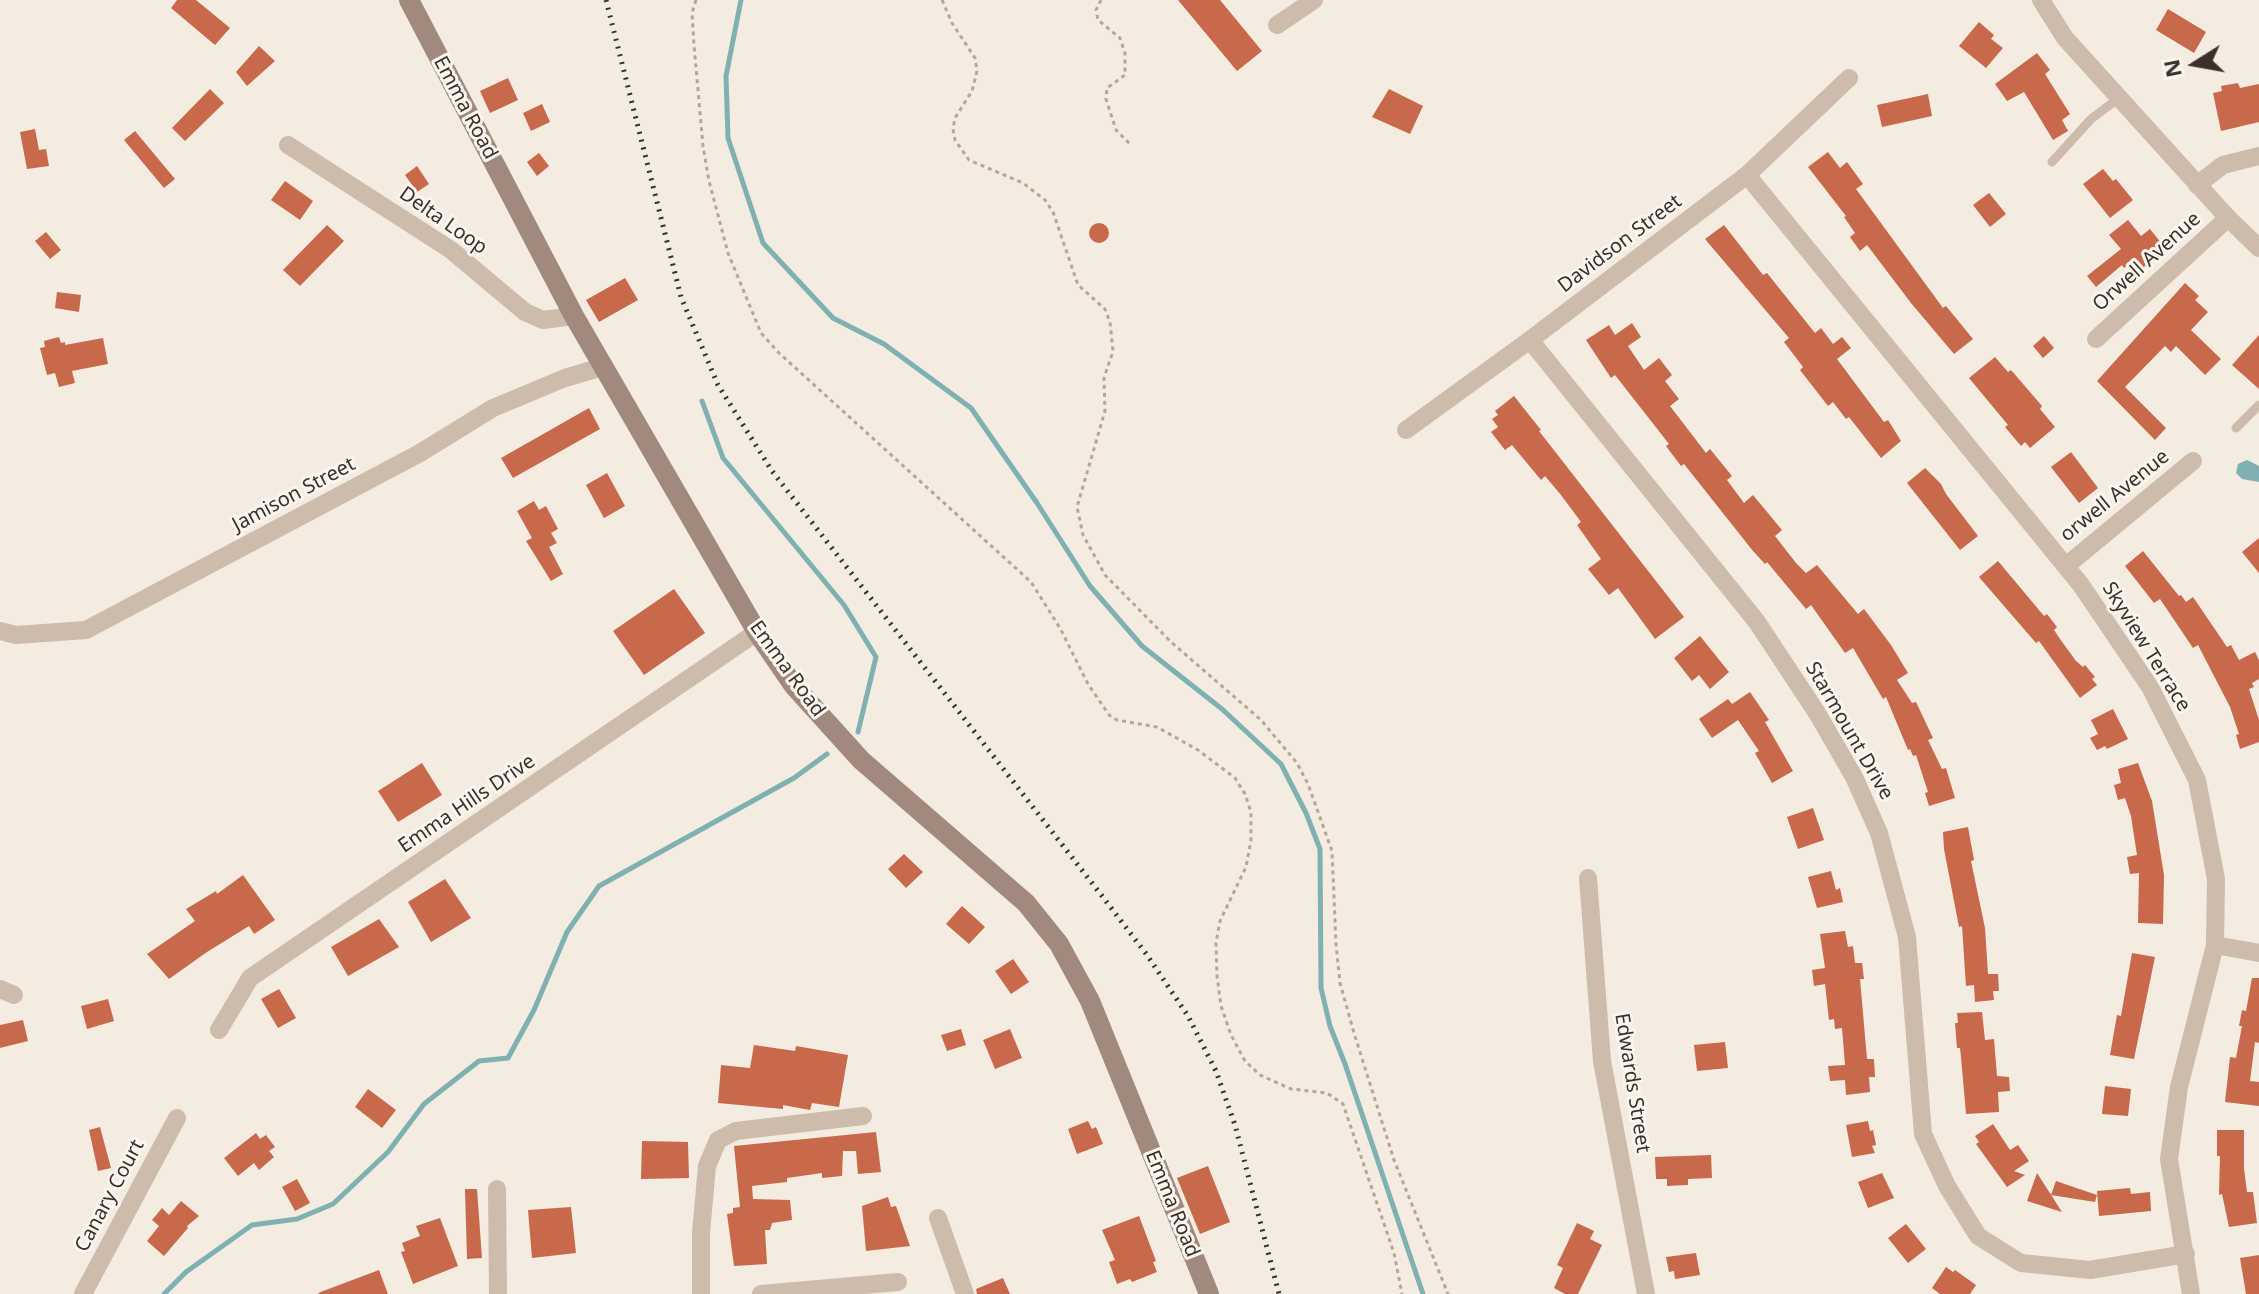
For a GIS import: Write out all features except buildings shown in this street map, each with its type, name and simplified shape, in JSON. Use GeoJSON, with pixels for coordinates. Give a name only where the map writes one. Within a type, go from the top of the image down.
{"type":"FeatureCollection","features":[{"type":"Feature","properties":{"kind":"street","name":"Emma Road"},"geometry":{"type":"LineString","coordinates":[[409,0],[602,367],[757,632],[794,686],[861,760],[1026,903],[1059,944],[1090,1001],[1209,1294]]}},
{"type":"Feature","properties":{"kind":"street"},"geometry":{"type":"LineString","coordinates":[[1277,25],[1314,0]]}},
{"type":"Feature","properties":{"kind":"street"},"geometry":{"type":"LineString","coordinates":[[2041,0],[2065,38],[2197,185],[2259,248]]}},
{"type":"Feature","properties":{"kind":"street","name":"Davidson Street"},"geometry":{"type":"LineString","coordinates":[[1406,430],[1747,175],[1849,78]]}},
{"type":"Feature","properties":{"kind":"street","name":"Delta Loop"},"geometry":{"type":"LineString","coordinates":[[288,145],[451,250],[525,312],[543,320],[574,316]]}},
{"type":"Feature","properties":{"kind":"street"},"geometry":{"type":"LineString","coordinates":[[2197,185],[2223,165],[2259,156]]}},
{"type":"Feature","properties":{"kind":"street","name":"Skyview Terrace"},"geometry":{"type":"LineString","coordinates":[[1747,175],[2066,566],[2150,687],[2197,780],[2216,879],[2215,945],[2179,1087],[2169,1159],[2191,1294]]}},
{"type":"Feature","properties":{"kind":"street","name":"Orwell Avenue"},"geometry":{"type":"LineString","coordinates":[[2096,339],[2228,218]]}},
{"type":"Feature","properties":{"kind":"street","name":"Starmount Drive"},"geometry":{"type":"LineString","coordinates":[[1530,340],[1757,622],[1817,713],[1854,777],[1879,833],[1907,937],[1923,1134],[1947,1186],[1978,1236],[2021,1263],[2090,1270],[2186,1254]]}},
{"type":"Feature","properties":{"kind":"street","name":"Jamison Street"},"geometry":{"type":"LineString","coordinates":[[0,631],[16,635],[86,630],[420,453],[493,408],[565,378],[602,367]]}},
{"type":"Feature","properties":{"kind":"street","name":"orwell Avenue"},"geometry":{"type":"LineString","coordinates":[[2066,566],[2193,461]]}},
{"type":"Feature","properties":{"kind":"street","name":"Emma Hills Drive"},"geometry":{"type":"LineString","coordinates":[[219,1030],[250,978],[757,632]]}},
{"type":"Feature","properties":{"kind":"street","name":"Edwards Street"},"geometry":{"type":"LineString","coordinates":[[1588,878],[1602,1061],[1646,1294]]}},
{"type":"Feature","properties":{"kind":"street"},"geometry":{"type":"LineString","coordinates":[[2215,945],[2259,953]]}},
{"type":"Feature","properties":{"kind":"street"},"geometry":{"type":"LineString","coordinates":[[701,1294],[701,1233],[707,1166],[718,1140],[736,1131],[863,1116]]}},
{"type":"Feature","properties":{"kind":"street","name":"Canary Court"},"geometry":{"type":"LineString","coordinates":[[83,1294],[177,1118]]}},
{"type":"Feature","properties":{"kind":"street"},"geometry":{"type":"LineString","coordinates":[[497,1189],[498,1294]]}},
{"type":"Feature","properties":{"kind":"street"},"geometry":{"type":"LineString","coordinates":[[938,1218],[965,1294]]}},
{"type":"Feature","properties":{"kind":"street"},"geometry":{"type":"LineString","coordinates":[[761,1294],[898,1282]]}},
{"type":"Feature","properties":{"kind":"lane"},"geometry":{"type":"LineString","coordinates":[[2052,162],[2091,119],[2119,98]]}},
{"type":"Feature","properties":{"kind":"lane"},"geometry":{"type":"LineString","coordinates":[[2236,428],[2259,405]]}},
{"type":"Feature","properties":{"kind":"path"},"geometry":{"type":"LineString","coordinates":[[696,0],[692,13],[694,45],[709,181],[728,253],[761,333],[779,353],[1031,582],[1060,628],[1088,684],[1109,715],[1117,720],[1157,727],[1198,750],[1235,778],[1251,812],[1251,840],[1246,867],[1220,921],[1216,965],[1221,1006],[1231,1035],[1245,1061],[1260,1075],[1291,1089],[1327,1093],[1343,1104],[1394,1253],[1402,1294]]}},
{"type":"Feature","properties":{"kind":"path"},"geometry":{"type":"LineString","coordinates":[[942,0],[952,23],[975,58],[977,71],[972,91],[955,118],[955,140],[969,160],[1023,183],[1045,200],[1053,212],[1078,285],[1105,309],[1110,322],[1113,351],[1104,378],[1105,411],[1077,507],[1083,535],[1105,575],[1171,642],[1261,720],[1297,763],[1308,784],[1332,851],[1340,983],[1394,1160],[1448,1294]]}},
{"type":"Feature","properties":{"kind":"path"},"geometry":{"type":"LineString","coordinates":[[1101,0],[1096,10],[1098,20],[1120,38],[1125,53],[1125,75],[1107,88],[1106,99],[1116,130],[1130,144]]}},
{"type":"Feature","properties":{"kind":"water"},"geometry":{"type":"Polygon","coordinates":[[[2247,460],[2259,466],[2259,482],[2242,479],[2236,473],[2238,464],[2247,460]]]}},
{"type":"Feature","properties":{"kind":"waterway"},"geometry":{"type":"LineString","coordinates":[[741,0],[726,76],[728,138],[763,243],[833,318],[884,344],[971,408],[1090,586],[1142,646],[1222,709],[1281,764],[1320,849],[1321,988],[1330,1026],[1423,1294]]}},
{"type":"Feature","properties":{"kind":"waterway"},"geometry":{"type":"LineString","coordinates":[[702,401],[723,458],[844,605],[876,657],[858,732]]}},
{"type":"Feature","properties":{"kind":"waterway"},"geometry":{"type":"LineString","coordinates":[[164,1294],[186,1272],[252,1225],[297,1219],[333,1204],[388,1152],[424,1104],[479,1061],[508,1058],[534,1010],[567,932],[599,886],[794,778],[827,754]]}},
{"type":"Feature","properties":{"kind":"railway"},"geometry":{"type":"LineString","coordinates":[[606,0],[681,297],[718,385],[772,471],[1102,896],[1188,1016],[1216,1071],[1235,1125],[1279,1294]]}}]}
